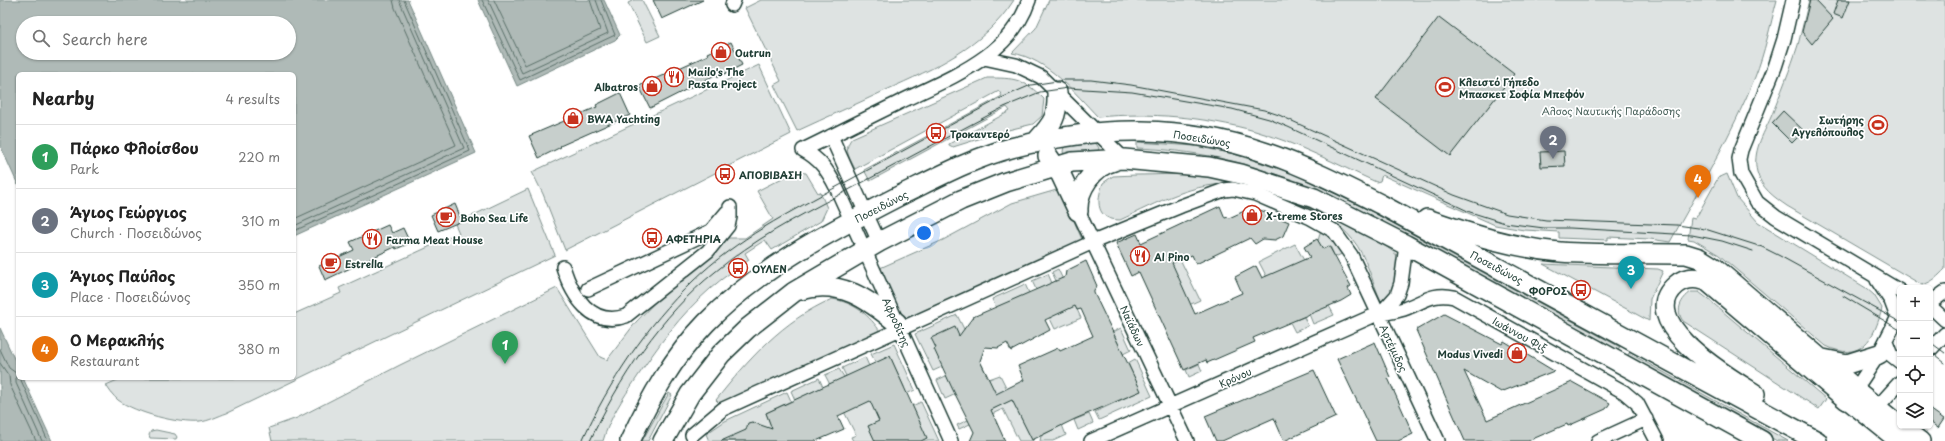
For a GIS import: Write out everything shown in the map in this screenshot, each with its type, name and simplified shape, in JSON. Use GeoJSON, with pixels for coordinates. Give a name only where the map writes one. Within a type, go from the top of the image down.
{"type":"FeatureCollection","features":[{"type":"Feature","properties":{"kind":"highway"},"geometry":{"type":"LineString","coordinates":[[1057,92],[1057,114],[1051,124],[1035,143],[1040,146],[1056,166],[1078,211]]}},
{"type":"Feature","properties":{"kind":"highway","name":"Ποσειδώνος"},"geometry":{"type":"LineString","coordinates":[[630,441],[651,397],[674,361],[707,323],[738,293],[832,230],[959,168],[1009,149],[1069,135],[1143,130],[1219,138],[1246,145],[1315,171],[1380,204],[1817,441]]}},
{"type":"Feature","properties":{"kind":"highway"},"geometry":{"type":"LineString","coordinates":[[1078,211],[1080,195],[1092,174],[1104,164],[1124,159]]}},
{"type":"Feature","properties":{"kind":"highway"},"geometry":{"type":"LineString","coordinates":[[662,441],[703,375],[721,354],[748,328],[794,292],[872,246],[960,200],[1006,182],[1072,162],[1124,159],[1209,167],[1257,179],[1314,198],[1406,245],[1762,441]]}},
{"type":"Feature","properties":{"kind":"highway"},"geometry":{"type":"LineString","coordinates":[[1380,204],[1474,235],[1535,248],[1561,252],[1686,254],[1699,258],[1715,268],[1820,358],[1852,395]]}},
{"type":"Feature","properties":{"kind":"highway"},"geometry":{"type":"LineString","coordinates":[[1826,441],[1721,372],[1681,340],[1674,333],[1667,318],[1666,301],[1672,290],[1688,279],[1700,279],[1707,281],[1852,395]]}},
{"type":"Feature","properties":{"kind":"highway"},"geometry":{"type":"LineString","coordinates":[[794,292],[817,287],[838,288],[873,303],[898,326]]}},
{"type":"Feature","properties":{"kind":"highway"},"geometry":{"type":"LineString","coordinates":[[1820,358],[1831,362],[1847,364],[1882,348]]}},
{"type":"Feature","properties":{"kind":"main road"},"geometry":{"type":"LineString","coordinates":[[1852,395],[1873,412],[1898,441]]}},
{"type":"Feature","properties":{"kind":"main road"},"geometry":{"type":"LineString","coordinates":[[1873,412],[1897,424]]}},
{"type":"Feature","properties":{"kind":"main road"},"geometry":{"type":"LineString","coordinates":[[1905,429],[1922,441]]}},
{"type":"Feature","properties":{"kind":"street"},"geometry":{"type":"LineString","coordinates":[[831,136],[963,72],[984,58],[1004,40],[1018,23],[1029,0]]}},
{"type":"Feature","properties":{"kind":"street"},"geometry":{"type":"LineString","coordinates":[[1793,0],[1779,53],[1739,159],[1741,174],[1757,202],[1764,208],[1874,277],[1897,289]]}},
{"type":"Feature","properties":{"kind":"street"},"geometry":{"type":"LineString","coordinates":[[984,58],[1025,68],[1041,77],[1099,132],[1124,159]]}},
{"type":"Feature","properties":{"kind":"street","name":"Αφροδίτης"},"geometry":{"type":"LineString","coordinates":[[859,217],[844,203],[825,167],[815,157],[803,150],[831,136],[859,217],[872,246],[898,326],[951,441]]}},
{"type":"Feature","properties":{"kind":"street","name":"Αρτέμιδος"},"geometry":{"type":"LineString","coordinates":[[1093,242],[1212,194],[1233,189],[1255,194],[1325,225],[1334,231],[1351,255],[1438,441]]}},
{"type":"Feature","properties":{"kind":"street"},"geometry":{"type":"LineString","coordinates":[[832,230],[844,203]]}},
{"type":"Feature","properties":{"kind":"street"},"geometry":{"type":"LineString","coordinates":[[563,267],[573,293],[585,308],[602,316],[621,317],[632,312],[708,251],[728,226],[730,207],[722,220],[711,231],[588,289]]}},
{"type":"Feature","properties":{"kind":"street","name":"Ναϊάδων"},"geometry":{"type":"LineString","coordinates":[[1078,211],[1187,441]]}},
{"type":"Feature","properties":{"kind":"street"},"geometry":{"type":"LineString","coordinates":[[677,415],[694,438],[723,409],[898,326],[1093,242]]}},
{"type":"Feature","properties":{"kind":"street"},"geometry":{"type":"LineString","coordinates":[[1379,314],[1397,295],[1401,283],[1406,245]]}},
{"type":"Feature","properties":{"kind":"street"},"geometry":{"type":"LineString","coordinates":[[1874,277],[1891,301],[1897,313]]}},
{"type":"Feature","properties":{"kind":"street"},"geometry":{"type":"LineString","coordinates":[[1933,301],[1945,292]]}},
{"type":"Feature","properties":{"kind":"street","name":"Ιωάννου Φιξ"},"geometry":{"type":"LineString","coordinates":[[1379,314],[1403,309],[1436,295],[1444,295],[1454,298],[1624,392],[1637,402],[1657,441]]}},
{"type":"Feature","properties":{"kind":"street"},"geometry":{"type":"LineString","coordinates":[[1933,309],[1945,320]]}},
{"type":"Feature","properties":{"kind":"street","name":"Κρόνου"},"geometry":{"type":"LineString","coordinates":[[1091,441],[1379,314]]}},
{"type":"Feature","properties":{"kind":"street"},"geometry":{"type":"LineString","coordinates":[[1852,395],[1882,348],[1897,317]]}},
{"type":"Feature","properties":{"kind":"street"},"geometry":{"type":"LineString","coordinates":[[1933,347],[1945,334]]}},
{"type":"Feature","properties":{"kind":"street"},"geometry":{"type":"LineString","coordinates":[[1882,348],[1897,360]]}},
{"type":"Feature","properties":{"kind":"street"},"geometry":{"type":"LineString","coordinates":[[1873,412],[1897,385]]}},
{"type":"Feature","properties":{"kind":"street"},"geometry":{"type":"LineString","coordinates":[[1598,441],[1646,419]]}},
{"type":"Feature","properties":{"kind":"green space"},"geometry":{"type":"Polygon","coordinates":[[[634,0],[642,0],[660,36],[647,42],[628,3],[634,0]]]}},
{"type":"Feature","properties":{"kind":"green space"},"geometry":{"type":"Polygon","coordinates":[[[761,0],[1014,0],[988,31],[957,54],[922,73],[797,131],[774,85],[781,81],[745,8],[761,0]]]}},
{"type":"Feature","properties":{"kind":"green space","name":"Αλσος Ναυτικής Παράδοσης"},"geometry":{"type":"Polygon","coordinates":[[[1049,0],[1777,0],[1762,58],[1746,98],[1715,161],[1670,242],[1650,239],[1608,237],[1608,240],[1559,238],[1559,232],[1524,230],[1495,225],[1382,175],[1380,181],[1376,182],[1301,148],[1255,131],[1217,122],[1177,117],[1137,115],[1098,117],[1070,87],[1049,69],[1025,56],[1012,53],[1036,28],[1049,0]]]}},
{"type":"Feature","properties":{"kind":"green space"},"geometry":{"type":"Polygon","coordinates":[[[1809,0],[1945,0],[1945,269],[1926,284],[1922,285],[1787,206],[1769,192],[1759,178],[1756,158],[1759,144],[1782,90],[1799,39],[1809,0]]]}},
{"type":"Feature","properties":{"kind":"green space"},"geometry":{"type":"Polygon","coordinates":[[[759,65],[791,134],[565,250],[543,194],[532,172],[759,65]]]}},
{"type":"Feature","properties":{"kind":"green space"},"geometry":{"type":"Polygon","coordinates":[[[987,78],[1012,79],[1024,83],[1030,87],[1044,99],[1042,116],[1033,124],[1004,131],[953,147],[949,145],[1010,111],[1007,107],[870,181],[864,170],[1002,96],[999,91],[855,169],[847,149],[852,138],[987,78]]]}},
{"type":"Feature","properties":{"kind":"green space"},"geometry":{"type":"Polygon","coordinates":[[[1095,142],[1099,148],[1098,151],[1065,155],[1063,152],[1064,146],[1095,142]]]}},
{"type":"Feature","properties":{"kind":"green space"},"geometry":{"type":"Polygon","coordinates":[[[1137,142],[1195,146],[1234,154],[1292,173],[1363,207],[1620,347],[1616,354],[1325,195],[1301,184],[1279,175],[1234,161],[1187,152],[1137,148],[1137,142]]]}},
{"type":"Feature","properties":{"kind":"green space"},"geometry":{"type":"Polygon","coordinates":[[[794,172],[806,173],[818,193],[820,192],[827,208],[821,221],[772,250],[765,240],[745,253],[749,260],[719,281],[699,299],[661,343],[644,367],[617,409],[603,441],[272,441],[269,428],[297,418],[400,365],[557,288],[600,357],[607,360],[636,322],[660,297],[726,238],[745,238],[773,219],[757,191],[794,172]]]}},
{"type":"Feature","properties":{"kind":"green space"},"geometry":{"type":"Polygon","coordinates":[[[1168,174],[1220,179],[1260,189],[1298,203],[1373,239],[1392,251],[1402,261],[1396,284],[1390,294],[1381,301],[1362,253],[1358,246],[1341,227],[1310,209],[1265,192],[1243,186],[1221,184],[1206,186],[1176,195],[1120,220],[1106,217],[1102,213],[1099,203],[1099,196],[1103,183],[1113,176],[1168,174]]]}},
{"type":"Feature","properties":{"kind":"green space"},"geometry":{"type":"Polygon","coordinates":[[[1727,174],[1737,198],[1758,222],[1866,288],[1874,295],[1882,308],[1875,329],[1864,345],[1849,351],[1838,350],[1826,346],[1719,255],[1694,240],[1688,239],[1691,218],[1695,219],[1718,178],[1727,174]]]}},
{"type":"Feature","properties":{"kind":"green space"},"geometry":{"type":"Polygon","coordinates":[[[528,189],[555,255],[296,380],[296,313],[341,293],[339,288],[459,233],[455,224],[528,189]]]}},
{"type":"Feature","properties":{"kind":"green space"},"geometry":{"type":"Polygon","coordinates":[[[1060,189],[1084,244],[904,322],[880,268],[943,240],[1012,203],[1060,189]]]}},
{"type":"Feature","properties":{"kind":"green space"},"geometry":{"type":"Polygon","coordinates":[[[1321,229],[1338,238],[1344,253],[1335,257],[1330,246],[1323,249],[1318,241],[1321,229]]]}},
{"type":"Feature","properties":{"kind":"green space"},"geometry":{"type":"Polygon","coordinates":[[[1295,244],[1334,315],[1313,324],[1309,314],[1296,320],[1304,317],[1308,326],[1295,332],[1259,262],[1295,244]]]}},
{"type":"Feature","properties":{"kind":"green space"},"geometry":{"type":"Polygon","coordinates":[[[1179,257],[1200,300],[1160,318],[1158,314],[1163,311],[1146,274],[1140,275],[1179,257]]]}},
{"type":"Feature","properties":{"kind":"green space"},"geometry":{"type":"Polygon","coordinates":[[[1543,264],[1658,269],[1663,271],[1650,299],[1649,321],[1543,264]]]}},
{"type":"Feature","properties":{"kind":"green space"},"geometry":{"type":"Polygon","coordinates":[[[1058,269],[1081,318],[1055,329],[1032,281],[1048,274],[1052,283],[1056,281],[1052,272],[1058,269]]]}},
{"type":"Feature","properties":{"kind":"green space"},"geometry":{"type":"Polygon","coordinates":[[[1025,284],[1029,293],[996,308],[992,299],[1025,284]]]}},
{"type":"Feature","properties":{"kind":"green space"},"geometry":{"type":"Polygon","coordinates":[[[1691,292],[1699,292],[1708,299],[1826,399],[1819,409],[1683,321],[1679,313],[1680,305],[1684,298],[1691,292]]]}},
{"type":"Feature","properties":{"kind":"green space"},"geometry":{"type":"Polygon","coordinates":[[[832,299],[847,303],[860,310],[877,326],[881,333],[721,405],[716,400],[741,370],[768,342],[798,318],[832,299]]]}},
{"type":"Feature","properties":{"kind":"green space"},"geometry":{"type":"Polygon","coordinates":[[[957,315],[989,379],[1000,375],[1033,441],[1019,441],[1003,409],[959,429],[957,425],[997,407],[990,391],[956,394],[945,399],[937,380],[948,375],[944,366],[933,371],[915,334],[957,315]]]}},
{"type":"Feature","properties":{"kind":"green space"},"geometry":{"type":"Polygon","coordinates":[[[1121,328],[1131,350],[1123,354],[1113,332],[1121,328]]]}},
{"type":"Feature","properties":{"kind":"green space"},"geometry":{"type":"Polygon","coordinates":[[[894,344],[915,390],[895,399],[889,416],[921,402],[939,441],[853,441],[851,437],[856,435],[825,375],[839,369],[844,377],[846,376],[842,368],[865,357],[869,366],[892,392],[904,387],[890,357],[876,363],[871,354],[894,344]]]}},
{"type":"Feature","properties":{"kind":"green space"},"geometry":{"type":"Polygon","coordinates":[[[1629,353],[1788,441],[1777,441],[1626,359],[1629,353]]]}},
{"type":"Feature","properties":{"kind":"green space"},"geometry":{"type":"Polygon","coordinates":[[[1135,359],[1152,396],[1099,420],[1095,412],[1140,391],[1128,363],[1135,359]]]}},
{"type":"Feature","properties":{"kind":"green space"},"geometry":{"type":"Polygon","coordinates":[[[1199,364],[1202,371],[1189,377],[1186,370],[1199,364]]]}},
{"type":"Feature","properties":{"kind":"green space"},"geometry":{"type":"Polygon","coordinates":[[[819,378],[823,387],[795,400],[791,391],[819,378]]]}},
{"type":"Feature","properties":{"kind":"green space"},"geometry":{"type":"Polygon","coordinates":[[[117,380],[296,380],[227,413],[210,420],[200,422],[180,421],[158,417],[135,409],[118,400],[106,385],[117,380]]]}},
{"type":"Feature","properties":{"kind":"green space"},"geometry":{"type":"Polygon","coordinates":[[[787,392],[791,401],[766,413],[777,441],[709,441],[706,434],[725,421],[787,392]]]}},
{"type":"Feature","properties":{"kind":"green space"},"geometry":{"type":"Polygon","coordinates":[[[669,393],[672,395],[648,441],[642,441],[669,393]]]}},
{"type":"Feature","properties":{"kind":"green space"},"geometry":{"type":"Polygon","coordinates":[[[1089,414],[1093,423],[1078,430],[1074,420],[1089,414]]]}},
{"type":"Feature","properties":{"kind":"green space"},"geometry":{"type":"Polygon","coordinates":[[[1062,425],[1066,435],[1053,441],[1040,441],[1041,436],[1062,425]]]}},
{"type":"Feature","properties":{"kind":"green space"},"geometry":{"type":"Polygon","coordinates":[[[156,430],[175,434],[177,437],[176,439],[150,438],[149,435],[151,431],[156,430]]]}},
{"type":"Feature","properties":{"kind":"water"},"geometry":{"type":"Polygon","coordinates":[[[0,0],[408,0],[476,153],[296,235],[296,72],[16,72],[16,181],[0,145],[0,0]]]}},
{"type":"Feature","properties":{"kind":"water"},"geometry":{"type":"Polygon","coordinates":[[[478,0],[604,0],[620,35],[615,40],[517,86],[478,0]]]}},
{"type":"Feature","properties":{"kind":"water"},"geometry":{"type":"Polygon","coordinates":[[[0,328],[16,363],[16,380],[24,380],[52,441],[0,441],[0,328]]]}},
{"type":"Feature","properties":{"kind":"building"},"geometry":{"type":"Polygon","coordinates":[[[653,0],[703,0],[662,19],[653,0]]]}},
{"type":"Feature","properties":{"kind":"building"},"geometry":{"type":"Polygon","coordinates":[[[1810,0],[1815,0],[1833,19],[1812,44],[1802,32],[1810,0]]]}},
{"type":"Feature","properties":{"kind":"building"},"geometry":{"type":"Polygon","coordinates":[[[1838,0],[1850,0],[1843,18],[1833,14],[1838,0]]]}},
{"type":"Feature","properties":{"kind":"building","name":"Κλειστό Γήπεδο Μπασκετ Σοφία Μπεφόν"},"geometry":{"type":"Polygon","coordinates":[[[1439,17],[1514,74],[1450,156],[1376,99],[1439,17]]]}},
{"type":"Feature","properties":{"kind":"building"},"geometry":{"type":"Polygon","coordinates":[[[731,42],[742,65],[718,77],[717,74],[650,108],[639,86],[708,55],[707,53],[731,42]]]}},
{"type":"Feature","properties":{"kind":"building"},"geometry":{"type":"Polygon","coordinates":[[[620,93],[630,115],[560,146],[561,147],[539,158],[529,136],[597,107],[596,105],[620,93]]]}},
{"type":"Feature","properties":{"kind":"building"},"geometry":{"type":"Polygon","coordinates":[[[1783,111],[1804,131],[1792,143],[1772,123],[1783,111]]]}},
{"type":"Feature","properties":{"kind":"building"},"geometry":{"type":"Polygon","coordinates":[[[1564,151],[1565,166],[1541,167],[1540,152],[1564,151]]]}},
{"type":"Feature","properties":{"kind":"building"},"geometry":{"type":"Polygon","coordinates":[[[455,204],[462,221],[438,231],[431,215],[455,204]]]}},
{"type":"Feature","properties":{"kind":"building"},"geometry":{"type":"Polygon","coordinates":[[[1220,206],[1225,218],[1229,218],[1253,207],[1289,222],[1283,236],[1275,240],[1263,239],[1255,244],[1250,238],[1196,264],[1192,255],[1172,263],[1195,314],[1242,293],[1235,277],[1256,266],[1262,278],[1310,257],[1304,247],[1317,239],[1323,249],[1329,246],[1351,286],[1348,288],[1351,295],[1341,301],[1253,338],[1255,342],[1207,363],[1206,360],[1184,370],[1139,272],[1131,276],[1116,243],[1137,234],[1141,243],[1220,206]]]}},
{"type":"Feature","properties":{"kind":"building"},"geometry":{"type":"Polygon","coordinates":[[[388,225],[392,233],[403,228],[410,243],[396,249],[395,247],[325,280],[319,266],[354,250],[350,242],[388,225]]]}},
{"type":"Feature","properties":{"kind":"building"},"geometry":{"type":"Polygon","coordinates":[[[1086,261],[1097,286],[1094,293],[1141,391],[1075,419],[1032,440],[1012,400],[991,410],[1005,441],[970,441],[974,432],[934,349],[936,348],[931,338],[955,327],[959,336],[973,317],[1065,277],[1066,271],[1086,261]],[[1075,306],[1045,320],[1050,330],[1011,351],[1007,343],[998,348],[985,347],[980,361],[996,394],[1024,380],[1018,366],[1058,348],[1060,351],[1093,336],[1081,309],[1077,310],[1075,306]]]}},
{"type":"Feature","properties":{"kind":"building"},"geometry":{"type":"Polygon","coordinates":[[[1444,314],[1502,344],[1504,341],[1554,371],[1501,392],[1464,371],[1487,420],[1572,382],[1610,403],[1606,409],[1568,426],[1567,424],[1528,441],[1465,441],[1416,330],[1444,314]]]}},
{"type":"Feature","properties":{"kind":"building"},"geometry":{"type":"Polygon","coordinates":[[[1375,342],[1390,377],[1388,378],[1413,434],[1398,441],[1376,441],[1337,359],[1375,342]]]}},
{"type":"Feature","properties":{"kind":"building"},"geometry":{"type":"Polygon","coordinates":[[[890,356],[927,438],[921,441],[875,441],[868,426],[879,421],[870,401],[838,416],[844,429],[816,441],[721,441],[746,430],[748,423],[752,422],[772,429],[766,413],[890,356]]]}},
{"type":"Feature","properties":{"kind":"building"},"geometry":{"type":"Polygon","coordinates":[[[1314,370],[1336,417],[1284,441],[1274,418],[1222,441],[1216,441],[1205,416],[1314,370]]]}},
{"type":"Feature","properties":{"kind":"building"},"geometry":{"type":"Polygon","coordinates":[[[1933,411],[1944,419],[1938,428],[1933,424],[1933,411]]]}},
{"type":"Feature","properties":{"kind":"tram line"},"geometry":{"type":"LineString","coordinates":[[582,441],[604,397],[644,336],[676,298],[693,281],[727,252],[745,239],[783,216],[999,99],[1031,85],[1064,80],[1091,80],[1131,85],[1264,110],[1279,115],[1454,195],[1507,214],[1546,220],[1677,225],[1705,229],[1762,247],[1898,321]]}},
{"type":"Feature","properties":{"kind":"tram line"},"geometry":{"type":"LineString","coordinates":[[590,441],[614,395],[643,349],[677,308],[696,289],[730,260],[760,239],[808,211],[1004,107],[1040,92],[1068,88],[1132,92],[1232,109],[1269,119],[1470,212],[1505,223],[1544,228],[1570,228],[1692,235],[1722,241],[1753,251]]}},
{"type":"Feature","properties":{"kind":"tram line"},"geometry":{"type":"LineString","coordinates":[[1843,296],[1897,328]]}},
{"type":"Feature","properties":{"kind":"tram line"},"geometry":{"type":"LineString","coordinates":[[1933,344],[1945,353]]}},
{"type":"Feature","properties":{"kind":"tram line"},"geometry":{"type":"LineString","coordinates":[[1933,353],[1945,363]]}},
{"type":"Feature","properties":{"kind":"place","name":"Outrun"},"geometry":{"type":"Point","coordinates":[721,52]}},
{"type":"Feature","properties":{"kind":"place","name":"Mailo's The Pasta Project"},"geometry":{"type":"Point","coordinates":[674,77]}},
{"type":"Feature","properties":{"kind":"place","name":"Albatros"},"geometry":{"type":"Point","coordinates":[652,86]}},
{"type":"Feature","properties":{"kind":"place","name":"Κλειστό Γήπεδο Μπασκετ Σοφία Μπεφόν"},"geometry":{"type":"Point","coordinates":[1445,87]}},
{"type":"Feature","properties":{"kind":"place","name":"BWA Yachting"},"geometry":{"type":"Point","coordinates":[573,118]}},
{"type":"Feature","properties":{"kind":"place","name":"Σωτήρης Αγγελόπουλος"},"geometry":{"type":"Point","coordinates":[1878,125]}},
{"type":"Feature","properties":{"kind":"place","name":"Τροκαντερό"},"geometry":{"type":"Point","coordinates":[936,133]}},
{"type":"Feature","properties":{"kind":"place","name":"Άγιος Γεώργιος"},"geometry":{"type":"Point","coordinates":[1553,159]}},
{"type":"Feature","properties":{"kind":"place","name":"ΑΠΟΒΙΒΑΣΗ"},"geometry":{"type":"Point","coordinates":[725,174]}},
{"type":"Feature","properties":{"kind":"place","name":"Ο Μερακλής"},"geometry":{"type":"Point","coordinates":[1698,198]}},
{"type":"Feature","properties":{"kind":"place","name":"X-treme Stores"},"geometry":{"type":"Point","coordinates":[1252,215]}},
{"type":"Feature","properties":{"kind":"place","name":"Boho Sea Life"},"geometry":{"type":"Point","coordinates":[446,217]}},
{"type":"Feature","properties":{"kind":"place","name":"ΑΦΕΤΗΡΙΑ"},"geometry":{"type":"Point","coordinates":[652,238]}},
{"type":"Feature","properties":{"kind":"place","name":"Farma Meat House"},"geometry":{"type":"Point","coordinates":[372,239]}},
{"type":"Feature","properties":{"kind":"place","name":"Al Pino"},"geometry":{"type":"Point","coordinates":[1140,256]}},
{"type":"Feature","properties":{"kind":"place","name":"Estrella"},"geometry":{"type":"Point","coordinates":[331,263]}},
{"type":"Feature","properties":{"kind":"place","name":"ΟΥΛΕΝ"},"geometry":{"type":"Point","coordinates":[738,268]}},
{"type":"Feature","properties":{"kind":"place","name":"Άγιος Παύλος"},"geometry":{"type":"Point","coordinates":[1631,289]}},
{"type":"Feature","properties":{"kind":"place","name":"ΦΟΡΟΣ"},"geometry":{"type":"Point","coordinates":[1581,290]}},
{"type":"Feature","properties":{"kind":"place","name":"Modus Vivedi"},"geometry":{"type":"Point","coordinates":[1517,353]}},
{"type":"Feature","properties":{"kind":"place","name":"Πάρκο Φλοίσβου"},"geometry":{"type":"Point","coordinates":[505,364]}}]}
